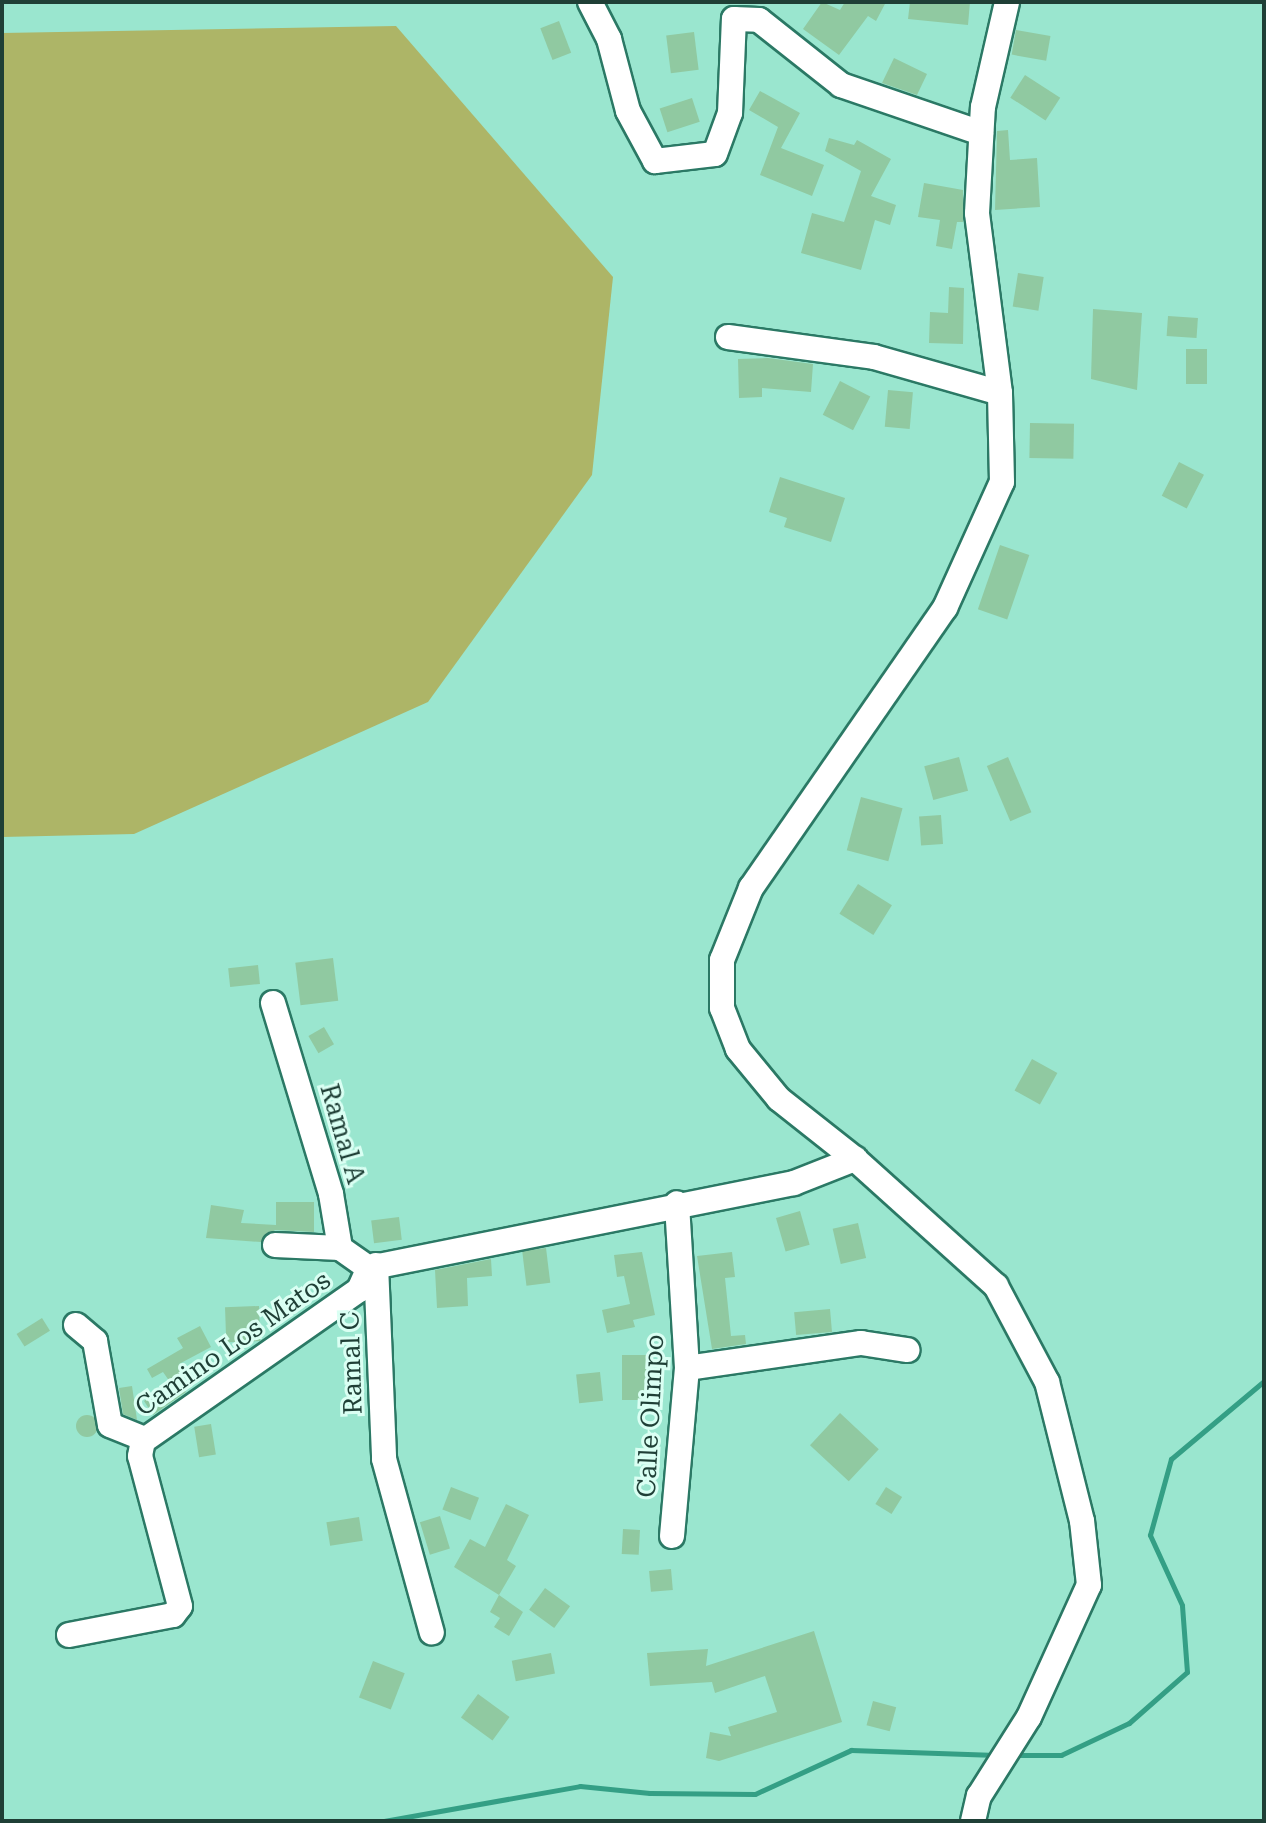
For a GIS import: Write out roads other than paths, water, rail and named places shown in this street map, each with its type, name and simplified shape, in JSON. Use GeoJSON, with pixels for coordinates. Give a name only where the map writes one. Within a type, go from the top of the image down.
{"type":"FeatureCollection","features":[{"type":"Feature","properties":{"kind":"street"},"geometry":{"type":"LineString","coordinates":[[590,2],[609,39],[628,111],[655,161],[715,154],[730,113],[734,19],[759,20],[841,85],[981,133]]}},
{"type":"Feature","properties":{"kind":"street"},"geometry":{"type":"LineString","coordinates":[[973,1821],[979,1796],[1029,1717],[1089,1585],[1082,1521],[1047,1382],[996,1286],[855,1159],[779,1099],[738,1049],[722,1008],[722,960],[751,888],[945,608],[1002,482],[1000,393],[977,213],[981,133],[1007,2]]}},
{"type":"Feature","properties":{"kind":"street"},"geometry":{"type":"LineString","coordinates":[[728,337],[874,357],[1000,393]]}},
{"type":"Feature","properties":{"kind":"street","name":"Ramal A"},"geometry":{"type":"LineString","coordinates":[[273,1003],[331,1194],[340,1248]]}},
{"type":"Feature","properties":{"kind":"street"},"geometry":{"type":"LineString","coordinates":[[275,1245],[340,1248],[372,1267],[677,1203],[794,1183],[855,1159]]}},
{"type":"Feature","properties":{"kind":"street","name":"Calle Olimpo"},"geometry":{"type":"LineString","coordinates":[[672,1536],[687,1368],[677,1203]]}},
{"type":"Feature","properties":{"kind":"street","name":"Camino Los Matos"},"geometry":{"type":"LineString","coordinates":[[69,1635],[153,1622],[180,1606],[140,1456],[144,1439],[359,1290],[372,1267]]}},
{"type":"Feature","properties":{"kind":"street","name":"Ramal C"},"geometry":{"type":"LineString","coordinates":[[372,1267],[384,1459],[432,1633]]}},
{"type":"Feature","properties":{"kind":"street"},"geometry":{"type":"LineString","coordinates":[[76,1325],[95,1341],[110,1425],[144,1439]]}},
{"type":"Feature","properties":{"kind":"street"},"geometry":{"type":"LineString","coordinates":[[687,1368],[861,1343],[907,1350]]}},
{"type":"Feature","properties":{"kind":"waterway"},"geometry":{"type":"LineString","coordinates":[[1014,1755],[1061,1755],[1129,1723],[1187,1672],[1182,1605],[1150,1535],[1171,1459],[1264,1381]]}},
{"type":"Feature","properties":{"kind":"waterway"},"geometry":{"type":"LineString","coordinates":[[384,1821],[580,1786],[650,1793],[755,1794],[851,1750],[996,1755]]}}]}
